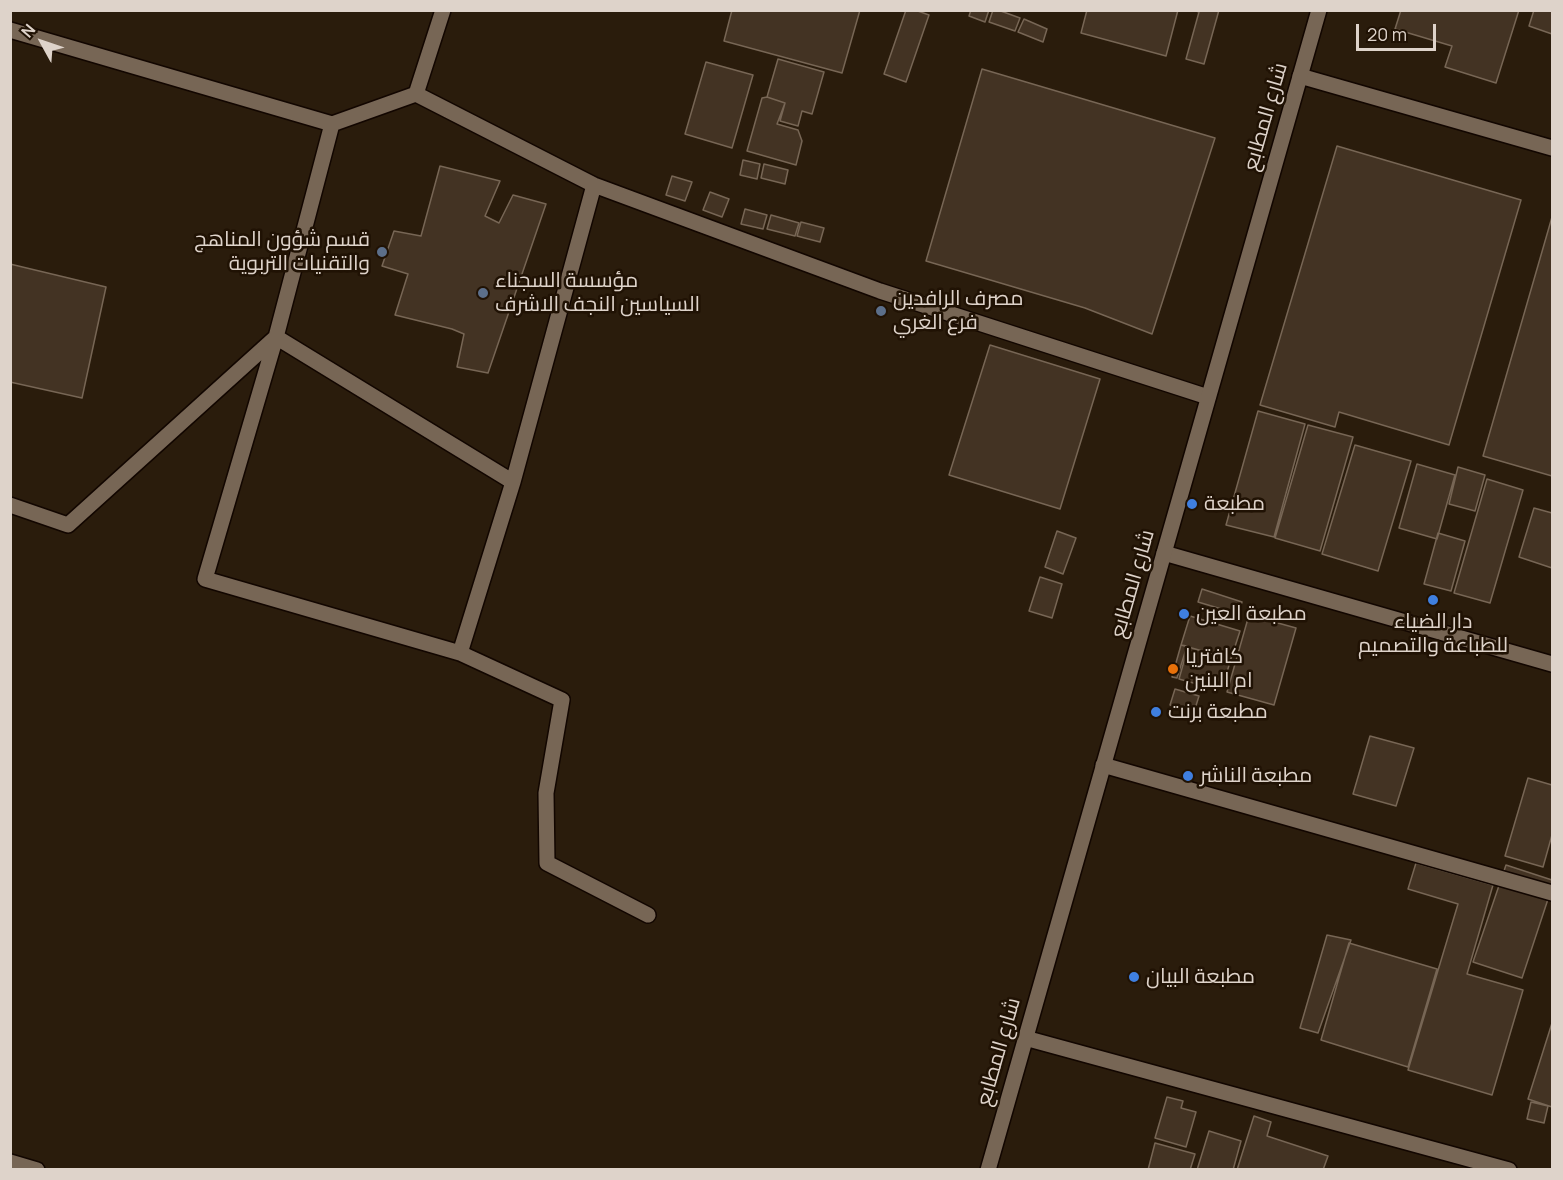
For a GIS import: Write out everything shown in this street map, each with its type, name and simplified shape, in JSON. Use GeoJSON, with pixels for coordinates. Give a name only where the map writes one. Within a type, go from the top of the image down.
{"type":"FeatureCollection","features":[{"type":"Feature","properties":{"kind":"street"},"geometry":{"type":"LineString","coordinates":[[416,94],[443,10]]}},
{"type":"Feature","properties":{"kind":"street","name":"شارع المطابع"},"geometry":{"type":"LineString","coordinates":[[988,1170],[1318,10]]}},
{"type":"Feature","properties":{"kind":"street"},"geometry":{"type":"LineString","coordinates":[[10,30],[332,124],[416,94],[594,185],[880,291],[1208,397]]}},
{"type":"Feature","properties":{"kind":"street"},"geometry":{"type":"LineString","coordinates":[[1300,76],[1552,148]]}},
{"type":"Feature","properties":{"kind":"street"},"geometry":{"type":"LineString","coordinates":[[332,124],[276,337],[204,579],[460,653],[562,700],[546,793],[547,863],[648,915]]}},
{"type":"Feature","properties":{"kind":"street"},"geometry":{"type":"LineString","coordinates":[[460,653],[513,482],[594,185]]}},
{"type":"Feature","properties":{"kind":"street"},"geometry":{"type":"LineString","coordinates":[[276,337],[513,482]]}},
{"type":"Feature","properties":{"kind":"street"},"geometry":{"type":"LineString","coordinates":[[10,505],[68,525],[276,337]]}},
{"type":"Feature","properties":{"kind":"street"},"geometry":{"type":"LineString","coordinates":[[1164,553],[1552,664]]}},
{"type":"Feature","properties":{"kind":"street"},"geometry":{"type":"LineString","coordinates":[[1103,765],[1552,892]]}},
{"type":"Feature","properties":{"kind":"street"},"geometry":{"type":"LineString","coordinates":[[1025,1038],[1509,1170]]}},
{"type":"Feature","properties":{"kind":"street"},"geometry":{"type":"LineString","coordinates":[[10,1162],[37,1170]]}},
{"type":"Feature","properties":{"kind":"building"},"geometry":{"type":"Polygon","coordinates":[[[732,10],[860,10],[842,73],[724,41],[732,10]]]}},
{"type":"Feature","properties":{"kind":"building"},"geometry":{"type":"Polygon","coordinates":[[[906,10],[915,10],[929,15],[906,82],[884,74],[906,10]]]}},
{"type":"Feature","properties":{"kind":"building"},"geometry":{"type":"Polygon","coordinates":[[[971,10],[989,10],[985,22],[969,16],[971,10]]]}},
{"type":"Feature","properties":{"kind":"building"},"geometry":{"type":"Polygon","coordinates":[[[993,10],[1020,18],[1015,31],[989,22],[993,10]]]}},
{"type":"Feature","properties":{"kind":"building"},"geometry":{"type":"Polygon","coordinates":[[[1087,10],[1178,10],[1166,56],[1081,33],[1087,10]]]}},
{"type":"Feature","properties":{"kind":"building"},"geometry":{"type":"Polygon","coordinates":[[[1193,10],[1219,10],[1204,64],[1186,59],[1199,12],[1193,10]]]}},
{"type":"Feature","properties":{"kind":"building"},"geometry":{"type":"Polygon","coordinates":[[[1401,10],[1519,10],[1496,83],[1445,67],[1452,46],[1395,29],[1401,10]]]}},
{"type":"Feature","properties":{"kind":"building"},"geometry":{"type":"Polygon","coordinates":[[[1534,10],[1552,10],[1552,34],[1529,26],[1534,10]]]}},
{"type":"Feature","properties":{"kind":"building"},"geometry":{"type":"Polygon","coordinates":[[[1024,19],[1047,29],[1043,42],[1018,32],[1024,19]]]}},
{"type":"Feature","properties":{"kind":"building"},"geometry":{"type":"Polygon","coordinates":[[[778,59],[824,72],[812,114],[802,111],[798,126],[780,121],[785,103],[767,97],[778,59]]]}},
{"type":"Feature","properties":{"kind":"building"},"geometry":{"type":"Polygon","coordinates":[[[706,62],[753,75],[732,148],[685,134],[706,62]]]}},
{"type":"Feature","properties":{"kind":"building"},"geometry":{"type":"Polygon","coordinates":[[[982,69],[1215,138],[1152,334],[1085,308],[926,261],[982,69]]]}},
{"type":"Feature","properties":{"kind":"building"},"geometry":{"type":"Polygon","coordinates":[[[767,97],[785,103],[777,124],[798,130],[802,141],[796,165],[747,151],[762,98],[767,97]]]}},
{"type":"Feature","properties":{"kind":"building"},"geometry":{"type":"Polygon","coordinates":[[[1337,146],[1521,200],[1449,445],[1339,412],[1335,427],[1260,405],[1337,146]]]}},
{"type":"Feature","properties":{"kind":"building"},"geometry":{"type":"Polygon","coordinates":[[[743,160],[760,164],[757,179],[740,175],[743,160]]]}},
{"type":"Feature","properties":{"kind":"building"},"geometry":{"type":"Polygon","coordinates":[[[764,164],[788,170],[785,184],[761,178],[764,164]]]}},
{"type":"Feature","properties":{"kind":"building"},"geometry":{"type":"Polygon","coordinates":[[[440,166],[500,181],[485,216],[499,223],[513,195],[546,204],[488,373],[457,367],[464,334],[395,315],[408,274],[382,266],[394,231],[421,236],[440,166]]]}},
{"type":"Feature","properties":{"kind":"building"},"geometry":{"type":"Polygon","coordinates":[[[672,176],[692,182],[685,201],[666,195],[672,176]]]}},
{"type":"Feature","properties":{"kind":"building"},"geometry":{"type":"Polygon","coordinates":[[[710,192],[729,199],[722,217],[703,210],[710,192]]]}},
{"type":"Feature","properties":{"kind":"building"},"geometry":{"type":"Polygon","coordinates":[[[745,209],[767,215],[763,229],[741,224],[745,209]]]}},
{"type":"Feature","properties":{"kind":"building"},"geometry":{"type":"Polygon","coordinates":[[[771,215],[799,223],[795,236],[767,229],[771,215]]]}},
{"type":"Feature","properties":{"kind":"building"},"geometry":{"type":"Polygon","coordinates":[[[1552,217],[1552,476],[1483,456],[1552,217]]]}},
{"type":"Feature","properties":{"kind":"building"},"geometry":{"type":"Polygon","coordinates":[[[801,222],[824,228],[820,242],[797,236],[801,222]]]}},
{"type":"Feature","properties":{"kind":"building"},"geometry":{"type":"Polygon","coordinates":[[[10,264],[106,287],[82,398],[10,382],[10,264]]]}},
{"type":"Feature","properties":{"kind":"building"},"geometry":{"type":"Polygon","coordinates":[[[990,345],[1100,379],[1060,509],[949,475],[990,345]]]}},
{"type":"Feature","properties":{"kind":"building"},"geometry":{"type":"Polygon","coordinates":[[[1258,411],[1305,424],[1274,537],[1226,525],[1258,411]]]}},
{"type":"Feature","properties":{"kind":"building"},"geometry":{"type":"Polygon","coordinates":[[[1308,425],[1353,437],[1320,551],[1275,538],[1308,425]]]}},
{"type":"Feature","properties":{"kind":"building"},"geometry":{"type":"Polygon","coordinates":[[[1355,445],[1411,461],[1378,571],[1322,554],[1355,445]]]}},
{"type":"Feature","properties":{"kind":"building"},"geometry":{"type":"Polygon","coordinates":[[[1417,464],[1455,475],[1437,539],[1399,528],[1417,464]]]}},
{"type":"Feature","properties":{"kind":"building"},"geometry":{"type":"Polygon","coordinates":[[[1458,467],[1485,475],[1475,511],[1449,504],[1458,467]]]}},
{"type":"Feature","properties":{"kind":"building"},"geometry":{"type":"Polygon","coordinates":[[[1487,479],[1523,490],[1490,603],[1454,593],[1487,479]]]}},
{"type":"Feature","properties":{"kind":"building"},"geometry":{"type":"Polygon","coordinates":[[[1534,508],[1552,513],[1552,568],[1519,557],[1534,508]]]}},
{"type":"Feature","properties":{"kind":"building"},"geometry":{"type":"Polygon","coordinates":[[[1057,531],[1076,538],[1063,574],[1045,567],[1057,531]]]}},
{"type":"Feature","properties":{"kind":"building"},"geometry":{"type":"Polygon","coordinates":[[[1438,533],[1465,541],[1451,591],[1424,584],[1438,533]]]}},
{"type":"Feature","properties":{"kind":"building"},"geometry":{"type":"Polygon","coordinates":[[[1040,577],[1062,584],[1052,618],[1029,611],[1040,577]]]}},
{"type":"Feature","properties":{"kind":"building"},"geometry":{"type":"Polygon","coordinates":[[[1202,589],[1242,602],[1238,614],[1198,602],[1202,589]]]}},
{"type":"Feature","properties":{"kind":"building"},"geometry":{"type":"Polygon","coordinates":[[[1249,615],[1296,628],[1274,705],[1227,692],[1249,615]]]}},
{"type":"Feature","properties":{"kind":"building"},"geometry":{"type":"Polygon","coordinates":[[[1190,616],[1240,631],[1231,659],[1181,645],[1190,616]]]}},
{"type":"Feature","properties":{"kind":"building"},"geometry":{"type":"Polygon","coordinates":[[[1181,645],[1187,646],[1177,678],[1172,677],[1181,645]]]}},
{"type":"Feature","properties":{"kind":"building"},"geometry":{"type":"Polygon","coordinates":[[[1188,647],[1231,659],[1226,675],[1219,678],[1215,689],[1179,679],[1188,647]]]}},
{"type":"Feature","properties":{"kind":"building"},"geometry":{"type":"Polygon","coordinates":[[[1175,689],[1199,696],[1194,712],[1170,705],[1175,689]]]}},
{"type":"Feature","properties":{"kind":"building"},"geometry":{"type":"Polygon","coordinates":[[[1370,736],[1414,748],[1396,806],[1353,794],[1370,736]]]}},
{"type":"Feature","properties":{"kind":"building"},"geometry":{"type":"Polygon","coordinates":[[[1528,778],[1552,785],[1552,835],[1543,867],[1505,856],[1528,778]]]}},
{"type":"Feature","properties":{"kind":"building"},"geometry":{"type":"Polygon","coordinates":[[[1416,863],[1493,885],[1467,974],[1523,990],[1492,1095],[1408,1070],[1458,904],[1408,889],[1416,863]]]}},
{"type":"Feature","properties":{"kind":"building"},"geometry":{"type":"Polygon","coordinates":[[[1506,865],[1552,880],[1552,887],[1522,978],[1473,962],[1506,865]]]}},
{"type":"Feature","properties":{"kind":"building"},"geometry":{"type":"Polygon","coordinates":[[[1327,935],[1351,940],[1318,1033],[1300,1028],[1327,935]]]}},
{"type":"Feature","properties":{"kind":"building"},"geometry":{"type":"Polygon","coordinates":[[[1349,943],[1437,969],[1408,1067],[1321,1040],[1349,943]]]}},
{"type":"Feature","properties":{"kind":"building"},"geometry":{"type":"Polygon","coordinates":[[[1552,1023],[1552,1107],[1528,1099],[1552,1023]]]}},
{"type":"Feature","properties":{"kind":"building"},"geometry":{"type":"Polygon","coordinates":[[[1167,1097],[1183,1101],[1181,1108],[1196,1112],[1186,1147],[1155,1138],[1167,1097]]]}},
{"type":"Feature","properties":{"kind":"building"},"geometry":{"type":"Polygon","coordinates":[[[1531,1102],[1548,1106],[1544,1123],[1527,1119],[1531,1102]]]}},
{"type":"Feature","properties":{"kind":"building"},"geometry":{"type":"Polygon","coordinates":[[[1254,1116],[1271,1122],[1267,1136],[1328,1156],[1323,1170],[1237,1170],[1254,1116]]]}},
{"type":"Feature","properties":{"kind":"building"},"geometry":{"type":"Polygon","coordinates":[[[1209,1131],[1241,1141],[1233,1170],[1197,1170],[1209,1131]]]}},
{"type":"Feature","properties":{"kind":"building"},"geometry":{"type":"Polygon","coordinates":[[[1155,1143],[1195,1154],[1190,1170],[1148,1170],[1155,1143]]]}},
{"type":"Feature","properties":{"kind":"place","name":"قسم شؤون المناهج والتقنيات التربوية"},"geometry":{"type":"Point","coordinates":[382,252]}},
{"type":"Feature","properties":{"kind":"place","name":"مؤسسة السجناء السياسين النجف الاشرف"},"geometry":{"type":"Point","coordinates":[483,293]}},
{"type":"Feature","properties":{"kind":"place","name":"مصرف الرافدين فرع الغري"},"geometry":{"type":"Point","coordinates":[881,311]}},
{"type":"Feature","properties":{"kind":"place","name":"مطبعة"},"geometry":{"type":"Point","coordinates":[1192,504]}},
{"type":"Feature","properties":{"kind":"place","name":"دار الضياء للطباعة والتصميم"},"geometry":{"type":"Point","coordinates":[1433,600]}},
{"type":"Feature","properties":{"kind":"place","name":"مطبعة العين"},"geometry":{"type":"Point","coordinates":[1184,614]}},
{"type":"Feature","properties":{"kind":"place","name":"كافتريا ام البنين"},"geometry":{"type":"Point","coordinates":[1173,669]}},
{"type":"Feature","properties":{"kind":"place","name":"مطبعة برنت"},"geometry":{"type":"Point","coordinates":[1156,712]}},
{"type":"Feature","properties":{"kind":"place","name":"مطبعة الناشر"},"geometry":{"type":"Point","coordinates":[1188,776]}},
{"type":"Feature","properties":{"kind":"place","name":"مطبعة البيان"},"geometry":{"type":"Point","coordinates":[1134,977]}}]}
